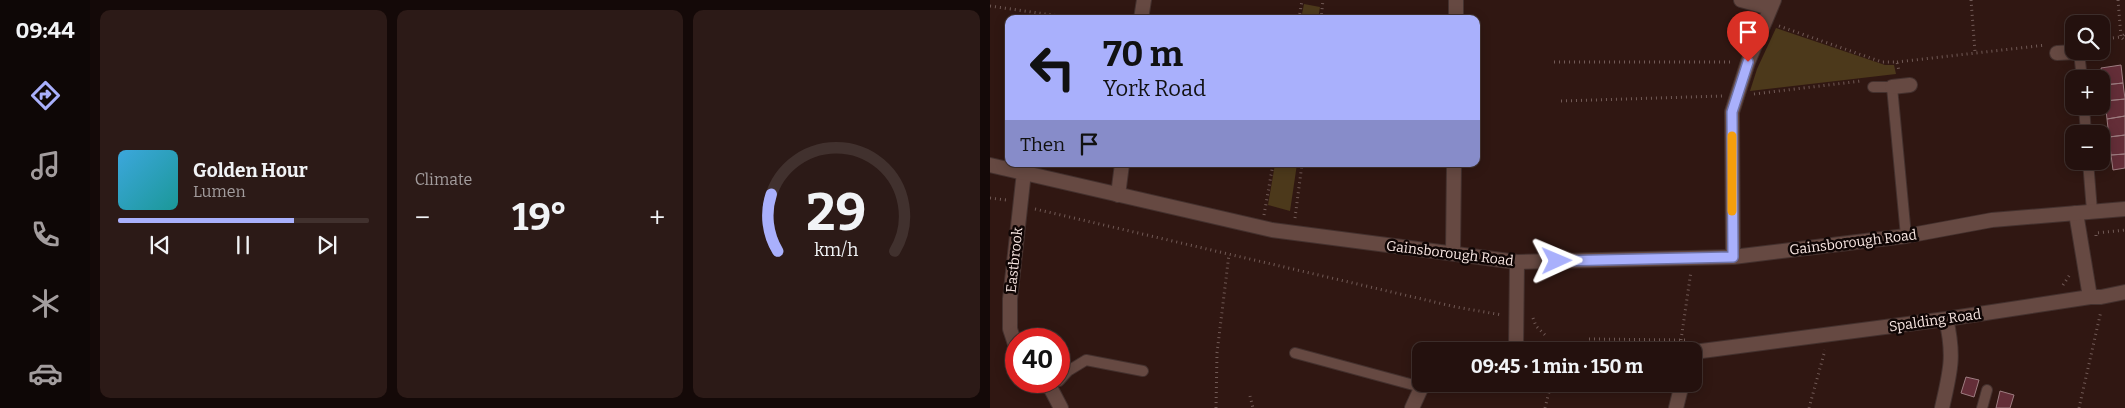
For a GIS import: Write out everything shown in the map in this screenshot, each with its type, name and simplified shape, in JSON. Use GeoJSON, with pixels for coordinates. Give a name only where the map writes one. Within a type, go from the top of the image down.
{"type":"FeatureCollection","features":[{"type":"Feature","properties":{"kind":"street"},"geometry":{"type":"LineString","coordinates":[[1142,15],[1144,0]]}},
{"type":"Feature","properties":{"kind":"street"},"geometry":{"type":"LineString","coordinates":[[1456,0],[1456,15]]}},
{"type":"Feature","properties":{"kind":"street"},"geometry":{"type":"LineString","coordinates":[[1733,257],[1732,112],[1748,62],[1769,10],[1741,0]]}},
{"type":"Feature","properties":{"kind":"street"},"geometry":{"type":"LineString","coordinates":[[2052,49],[2065,50]]}},
{"type":"Feature","properties":{"kind":"street","name":"Gainsborough Road"},"geometry":{"type":"LineString","coordinates":[[990,165],[1261,228],[1517,262],[1733,257],[1906,236],[1992,220],[2125,209]]}},
{"type":"Feature","properties":{"kind":"street"},"geometry":{"type":"LineString","coordinates":[[1118,196],[1122,167]]}},
{"type":"Feature","properties":{"kind":"street"},"geometry":{"type":"LineString","coordinates":[[1453,253],[1454,167]]}},
{"type":"Feature","properties":{"kind":"street","name":"Eastbrook"},"geometry":{"type":"LineString","coordinates":[[1010,328],[1010,298],[1024,172]]}},
{"type":"Feature","properties":{"kind":"street"},"geometry":{"type":"LineString","coordinates":[[2076,213],[2096,297]]}},
{"type":"Feature","properties":{"kind":"street"},"geometry":{"type":"LineString","coordinates":[[1512,342],[1517,262]]}},
{"type":"Feature","properties":{"kind":"street","name":"Spalding Road"},"geometry":{"type":"LineString","coordinates":[[1702,351],[1946,319],[2125,292]]}},
{"type":"Feature","properties":{"kind":"street"},"geometry":{"type":"LineString","coordinates":[[1942,408],[1951,369],[1952,348],[1946,319]]}},
{"type":"Feature","properties":{"kind":"street"},"geometry":{"type":"LineString","coordinates":[[1412,408],[1419,392]]}},
{"type":"Feature","properties":{"kind":"street"},"geometry":{"type":"LineString","coordinates":[[1676,408],[1680,392]]}},
{"type":"Feature","properties":{"kind":"street"},"geometry":{"type":"LineString","coordinates":[[1056,393],[1061,408]]}},
{"type":"Feature","properties":{"kind":"lane"},"geometry":{"type":"LineString","coordinates":[[1873,87],[1900,83],[1906,236]]}},
{"type":"Feature","properties":{"kind":"lane"},"geometry":{"type":"LineString","coordinates":[[2089,170],[2092,211]]}},
{"type":"Feature","properties":{"kind":"lane"},"geometry":{"type":"LineString","coordinates":[[1295,353],[1412,382]]}},
{"type":"Feature","properties":{"kind":"lane"},"geometry":{"type":"LineString","coordinates":[[1070,370],[1086,360],[1143,371]]}},
{"type":"Feature","properties":{"kind":"lane"},"geometry":{"type":"LineString","coordinates":[[1982,408],[1987,390]]}},
{"type":"Feature","properties":{"kind":"path"},"geometry":{"type":"LineString","coordinates":[[1300,15],[1302,0]]}},
{"type":"Feature","properties":{"kind":"path"},"geometry":{"type":"LineString","coordinates":[[1321,15],[1322,0]]}},
{"type":"Feature","properties":{"kind":"path"},"geometry":{"type":"LineString","coordinates":[[1971,0],[1976,52]]}},
{"type":"Feature","properties":{"kind":"path"},"geometry":{"type":"LineString","coordinates":[[2118,0],[2125,41]]}},
{"type":"Feature","properties":{"kind":"path"},"geometry":{"type":"LineString","coordinates":[[990,6],[1052,15]]}},
{"type":"Feature","properties":{"kind":"path"},"geometry":{"type":"LineString","coordinates":[[1769,10],[1882,62],[1897,62],[1976,52],[2052,49]]}},
{"type":"Feature","properties":{"kind":"path"},"geometry":{"type":"LineString","coordinates":[[2110,38],[2123,36]]}},
{"type":"Feature","properties":{"kind":"path"},"geometry":{"type":"LineString","coordinates":[[1554,62],[1748,62]]}},
{"type":"Feature","properties":{"kind":"path"},"geometry":{"type":"LineString","coordinates":[[1897,62],[1900,83]]}},
{"type":"Feature","properties":{"kind":"path"},"geometry":{"type":"LineString","coordinates":[[1261,228],[1272,167]]}},
{"type":"Feature","properties":{"kind":"path"},"geometry":{"type":"LineString","coordinates":[[1293,233],[1302,167]]}},
{"type":"Feature","properties":{"kind":"path"},"geometry":{"type":"LineString","coordinates":[[990,198],[1011,201]]}},
{"type":"Feature","properties":{"kind":"path"},"geometry":{"type":"LineString","coordinates":[[1028,208],[1456,307],[1506,315]]}},
{"type":"Feature","properties":{"kind":"path"},"geometry":{"type":"LineString","coordinates":[[2095,241],[2096,234],[2125,230]]}},
{"type":"Feature","properties":{"kind":"path"},"geometry":{"type":"LineString","coordinates":[[1216,408],[1217,353],[1229,254]]}},
{"type":"Feature","properties":{"kind":"path"},"geometry":{"type":"LineString","coordinates":[[1641,342],[1681,340],[1692,275],[1691,271],[1687,269]]}},
{"type":"Feature","properties":{"kind":"path"},"geometry":{"type":"LineString","coordinates":[[2079,408],[2102,317],[2096,297]]}},
{"type":"Feature","properties":{"kind":"path"},"geometry":{"type":"LineString","coordinates":[[1533,318],[1541,332],[1548,336]]}},
{"type":"Feature","properties":{"kind":"path"},"geometry":{"type":"LineString","coordinates":[[1809,408],[1829,335]]}},
{"type":"Feature","properties":{"kind":"path"},"geometry":{"type":"LineString","coordinates":[[1545,408],[1549,392]]}},
{"type":"Feature","properties":{"kind":"path"},"geometry":{"type":"LineString","coordinates":[[1250,396],[1253,408]]}},
{"type":"Feature","properties":{"kind":"shaded area"},"geometry":{"type":"Polygon","coordinates":[[[1304,4],[1320,7],[1319,15],[1302,15],[1304,4]]]}},
{"type":"Feature","properties":{"kind":"shaded area"},"geometry":{"type":"Polygon","coordinates":[[[1776,28],[1885,65],[1894,65],[1896,74],[1750,91],[1757,69],[1776,28]]]}},
{"type":"Feature","properties":{"kind":"shaded area"},"geometry":{"type":"Polygon","coordinates":[[[1274,167],[1297,167],[1290,211],[1268,205],[1274,167]]]}},
{"type":"Feature","properties":{"kind":"building"},"geometry":{"type":"Polygon","coordinates":[[[2121,65],[2123,83],[2110,84],[2110,70],[2101,70],[2101,68],[2121,65]]]}},
{"type":"Feature","properties":{"kind":"building"},"geometry":{"type":"Polygon","coordinates":[[[2123,83],[2125,99],[2110,100],[2110,84],[2123,83]]]}},
{"type":"Feature","properties":{"kind":"building"},"geometry":{"type":"Polygon","coordinates":[[[2125,99],[2125,116],[2107,119],[2107,115],[2110,115],[2110,100],[2125,99]]]}},
{"type":"Feature","properties":{"kind":"building"},"geometry":{"type":"Polygon","coordinates":[[[2125,116],[2125,135],[2110,137],[2110,125],[2108,125],[2107,119],[2125,116]]]}},
{"type":"Feature","properties":{"kind":"building"},"geometry":{"type":"Polygon","coordinates":[[[2125,135],[2125,154],[2111,155],[2110,137],[2125,135]]]}},
{"type":"Feature","properties":{"kind":"building"},"geometry":{"type":"Polygon","coordinates":[[[2125,154],[2125,168],[2113,170],[2111,155],[2125,154]]]}},
{"type":"Feature","properties":{"kind":"building"},"geometry":{"type":"Polygon","coordinates":[[[1966,377],[1979,380],[1974,397],[1961,393],[1966,377]]]}},
{"type":"Feature","properties":{"kind":"building"},"geometry":{"type":"Polygon","coordinates":[[[2000,391],[2014,395],[2010,408],[1996,408],[2000,391]]]}},
{"type":"Feature","properties":{"kind":"slow traffic"},"geometry":{"type":"LineString","coordinates":[[1732,136],[1732,211]]}},
{"type":"Feature","properties":{"kind":"route"},"geometry":{"type":"LineString","coordinates":[[1557,261],[1733,257],[1732,112],[1748,62]]}}]}
